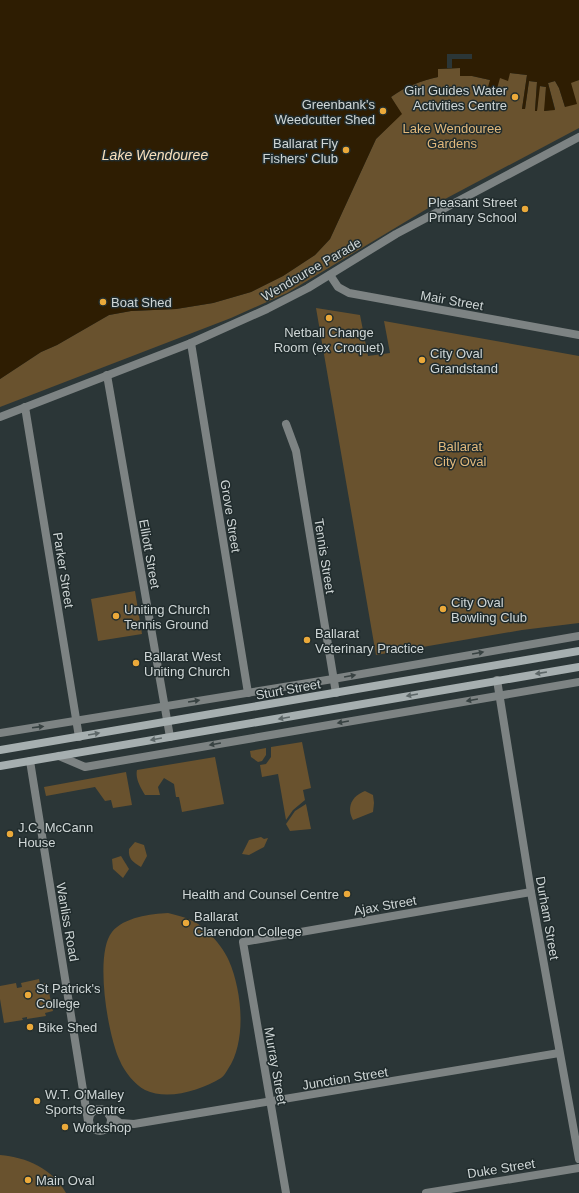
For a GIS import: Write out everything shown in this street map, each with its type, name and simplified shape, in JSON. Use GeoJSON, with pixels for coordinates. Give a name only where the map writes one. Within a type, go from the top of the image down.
{"type":"FeatureCollection","features":[{"type":"Feature","properties":{"kind":"main road","name":"Sturt Street"},"geometry":{"type":"LineString","coordinates":[[0,750],[579,651]]}},
{"type":"Feature","properties":{"kind":"main road"},"geometry":{"type":"LineString","coordinates":[[0,766],[579,667]]}},
{"type":"Feature","properties":{"kind":"street","name":"Wendouree Parade"},"geometry":{"type":"LineString","coordinates":[[0,417],[191,343],[267,310],[330,275],[396,234],[579,137]]}},
{"type":"Feature","properties":{"kind":"street","name":"Mair Street"},"geometry":{"type":"LineString","coordinates":[[330,275],[338,287],[349,294],[579,335]]}},
{"type":"Feature","properties":{"kind":"street","name":"Grove Street"},"geometry":{"type":"LineString","coordinates":[[191,343],[248,693]]}},
{"type":"Feature","properties":{"kind":"street","name":"Elliott Street"},"geometry":{"type":"LineString","coordinates":[[107,375],[170,737]]}},
{"type":"Feature","properties":{"kind":"street","name":"Parker Street"},"geometry":{"type":"LineString","coordinates":[[25,407],[79,737]]}},
{"type":"Feature","properties":{"kind":"street","name":"Tennis Street"},"geometry":{"type":"LineString","coordinates":[[286,424],[296,451],[336,693]]}},
{"type":"Feature","properties":{"kind":"street","name":"Sturt Street"},"geometry":{"type":"LineString","coordinates":[[0,734],[333,679],[579,636]]}},
{"type":"Feature","properties":{"kind":"street","name":"Durham Street"},"geometry":{"type":"LineString","coordinates":[[497,680],[531,892],[579,1159]]}},
{"type":"Feature","properties":{"kind":"street"},"geometry":{"type":"LineString","coordinates":[[59,756],[85,767],[579,682]]}},
{"type":"Feature","properties":{"kind":"street","name":"Wanliss Road"},"geometry":{"type":"LineString","coordinates":[[30,761],[84,1087],[88,1121]]}},
{"type":"Feature","properties":{"kind":"street","name":"Ajax Street"},"geometry":{"type":"LineString","coordinates":[[243,942],[531,892]]}},
{"type":"Feature","properties":{"kind":"street","name":"Murray Street"},"geometry":{"type":"LineString","coordinates":[[243,942],[286,1193]]}},
{"type":"Feature","properties":{"kind":"street","name":"Junction Street"},"geometry":{"type":"LineString","coordinates":[[104,1130],[559,1053]]}},
{"type":"Feature","properties":{"kind":"street","name":"Wanliss Road"},"geometry":{"type":"LineString","coordinates":[[84,1087],[90,1100],[106,1112]]}},
{"type":"Feature","properties":{"kind":"street"},"geometry":{"type":"LineString","coordinates":[[97,1109],[106,1112],[110,1125],[104,1130],[94,1130],[88,1121],[92,1112],[97,1109]]}},
{"type":"Feature","properties":{"kind":"street","name":"Junction Street"},"geometry":{"type":"LineString","coordinates":[[106,1112],[120,1123],[134,1124]]}},
{"type":"Feature","properties":{"kind":"street","name":"Duke Street"},"geometry":{"type":"LineString","coordinates":[[426,1193],[579,1168]]}},
{"type":"Feature","properties":{"kind":"green space","name":"Lake Wendouree Gardens"},"geometry":{"type":"Polygon","coordinates":[[[460,68],[460,76],[472,76],[490,80],[510,73],[527,75],[522,109],[525,109],[529,81],[537,82],[535,111],[537,110],[539,86],[546,87],[545,111],[555,109],[548,83],[555,81],[559,88],[565,107],[571,82],[579,80],[579,128],[430,207],[287,293],[231,318],[0,407],[0,379],[41,352],[57,345],[109,315],[131,311],[176,309],[213,303],[251,292],[283,276],[315,255],[330,239],[376,139],[401,114],[391,97],[413,84],[438,77],[438,69],[460,68]]]}},
{"type":"Feature","properties":{"kind":"green space","name":"Ballarat City Oval"},"geometry":{"type":"Polygon","coordinates":[[[316,308],[360,315],[368,356],[390,353],[384,321],[579,356],[579,623],[522,630],[376,655],[316,308]]]}},
{"type":"Feature","properties":{"kind":"green space","name":"Uniting Church Tennis Ground"},"geometry":{"type":"Polygon","coordinates":[[[135,591],[142,634],[98,641],[91,599],[135,591]]]}},
{"type":"Feature","properties":{"kind":"green space"},"geometry":{"type":"Polygon","coordinates":[[[302,742],[311,788],[303,790],[305,800],[293,810],[286,820],[278,774],[262,777],[260,765],[266,764],[271,757],[271,747],[302,742]]]}},
{"type":"Feature","properties":{"kind":"green space"},"geometry":{"type":"Polygon","coordinates":[[[266,748],[266,755],[262,761],[258,762],[251,757],[250,751],[266,748]]]}},
{"type":"Feature","properties":{"kind":"green space"},"geometry":{"type":"Polygon","coordinates":[[[215,757],[224,804],[182,812],[179,797],[176,797],[174,784],[164,778],[158,787],[160,795],[145,795],[140,786],[137,770],[215,757]]]}},
{"type":"Feature","properties":{"kind":"green space"},"geometry":{"type":"Polygon","coordinates":[[[126,772],[132,805],[113,808],[111,800],[105,801],[95,787],[46,796],[44,787],[126,772]]]}},
{"type":"Feature","properties":{"kind":"green space"},"geometry":{"type":"Polygon","coordinates":[[[365,791],[373,795],[373,812],[353,820],[350,806],[360,793],[365,791]]]}},
{"type":"Feature","properties":{"kind":"green space"},"geometry":{"type":"Polygon","coordinates":[[[306,804],[311,829],[290,831],[286,824],[295,811],[306,804]]]}},
{"type":"Feature","properties":{"kind":"green space"},"geometry":{"type":"Polygon","coordinates":[[[261,837],[264,839],[268,838],[264,847],[249,855],[242,854],[249,840],[261,837]]]}},
{"type":"Feature","properties":{"kind":"green space"},"geometry":{"type":"Polygon","coordinates":[[[135,842],[144,845],[147,856],[141,867],[133,862],[129,855],[129,849],[135,842]]]}},
{"type":"Feature","properties":{"kind":"green space"},"geometry":{"type":"Polygon","coordinates":[[[121,856],[129,869],[123,878],[113,869],[112,859],[121,856]]]}},
{"type":"Feature","properties":{"kind":"green space"},"geometry":{"type":"Polygon","coordinates":[[[168,913],[185,918],[199,925],[211,935],[223,950],[227,957],[237,987],[240,1016],[238,1045],[234,1058],[223,1076],[194,1090],[174,1094],[154,1093],[141,1088],[130,1077],[122,1065],[115,1049],[111,1034],[107,1015],[103,976],[107,943],[112,932],[117,927],[138,917],[168,913]]]}},
{"type":"Feature","properties":{"kind":"green space"},"geometry":{"type":"Polygon","coordinates":[[[39,979],[40,984],[47,983],[53,1011],[45,1013],[46,1016],[27,1019],[27,1017],[22,1018],[23,1020],[4,1023],[0,999],[0,986],[16,983],[17,988],[22,987],[21,983],[39,979]]]}},
{"type":"Feature","properties":{"kind":"green space","name":"Main Oval"},"geometry":{"type":"Polygon","coordinates":[[[0,1155],[19,1158],[38,1166],[54,1177],[66,1193],[0,1193],[0,1155]]]}},
{"type":"Feature","properties":{"kind":"water","name":"Lake Wendouree"},"geometry":{"type":"Polygon","coordinates":[[[0,0],[579,0],[579,80],[571,83],[577,104],[565,107],[559,88],[555,81],[548,83],[555,110],[544,111],[546,87],[540,86],[537,111],[535,111],[537,82],[529,81],[525,109],[522,109],[527,75],[510,73],[508,81],[500,78],[495,96],[486,94],[490,80],[472,76],[460,76],[460,68],[438,69],[438,77],[414,84],[391,97],[402,114],[376,139],[330,239],[315,255],[283,276],[251,292],[213,303],[176,309],[131,311],[109,315],[57,345],[41,352],[0,379],[0,0]]]}},
{"type":"Feature","properties":{"kind":"pier"},"geometry":{"type":"Polygon","coordinates":[[[447,54],[472,54],[472,59],[452,59],[452,68],[447,68],[447,54]]]}},
{"type":"Feature","properties":{"kind":"place","name":"Girl Guides Water Activities Centre"},"geometry":{"type":"Point","coordinates":[515,97]}},
{"type":"Feature","properties":{"kind":"place","name":"Greenbank's Weedcutter Shed"},"geometry":{"type":"Point","coordinates":[383,111]}},
{"type":"Feature","properties":{"kind":"place","name":"Ballarat Fly Fishers' Club"},"geometry":{"type":"Point","coordinates":[346,150]}},
{"type":"Feature","properties":{"kind":"place","name":"Pleasant Street Primary School"},"geometry":{"type":"Point","coordinates":[525,209]}},
{"type":"Feature","properties":{"kind":"place","name":"Boat Shed"},"geometry":{"type":"Point","coordinates":[103,302]}},
{"type":"Feature","properties":{"kind":"place","name":"Netball Change Room (ex Croquet)"},"geometry":{"type":"Point","coordinates":[329,318]}},
{"type":"Feature","properties":{"kind":"place","name":"City Oval Grandstand"},"geometry":{"type":"Point","coordinates":[422,360]}},
{"type":"Feature","properties":{"kind":"place","name":"City Oval Bowling Club"},"geometry":{"type":"Point","coordinates":[443,609]}},
{"type":"Feature","properties":{"kind":"place","name":"Uniting Church Tennis Ground"},"geometry":{"type":"Point","coordinates":[116,616]}},
{"type":"Feature","properties":{"kind":"place","name":"Ballarat Veterinary Practice"},"geometry":{"type":"Point","coordinates":[307,640]}},
{"type":"Feature","properties":{"kind":"place","name":"Ballarat West Uniting Church"},"geometry":{"type":"Point","coordinates":[136,663]}},
{"type":"Feature","properties":{"kind":"place","name":"J.C. McCann House"},"geometry":{"type":"Point","coordinates":[10,834]}},
{"type":"Feature","properties":{"kind":"place","name":"Health and Counsel Centre"},"geometry":{"type":"Point","coordinates":[347,894]}},
{"type":"Feature","properties":{"kind":"place","name":"Ballarat Clarendon College"},"geometry":{"type":"Point","coordinates":[186,923]}},
{"type":"Feature","properties":{"kind":"place","name":"St Patrick's College"},"geometry":{"type":"Point","coordinates":[28,995]}},
{"type":"Feature","properties":{"kind":"place","name":"Bike Shed"},"geometry":{"type":"Point","coordinates":[30,1027]}},
{"type":"Feature","properties":{"kind":"place","name":"W.T. O'Malley Sports Centre"},"geometry":{"type":"Point","coordinates":[37,1101]}},
{"type":"Feature","properties":{"kind":"place","name":"Workshop"},"geometry":{"type":"Point","coordinates":[65,1127]}},
{"type":"Feature","properties":{"kind":"place","name":"Main Oval"},"geometry":{"type":"Point","coordinates":[28,1180]}}]}
